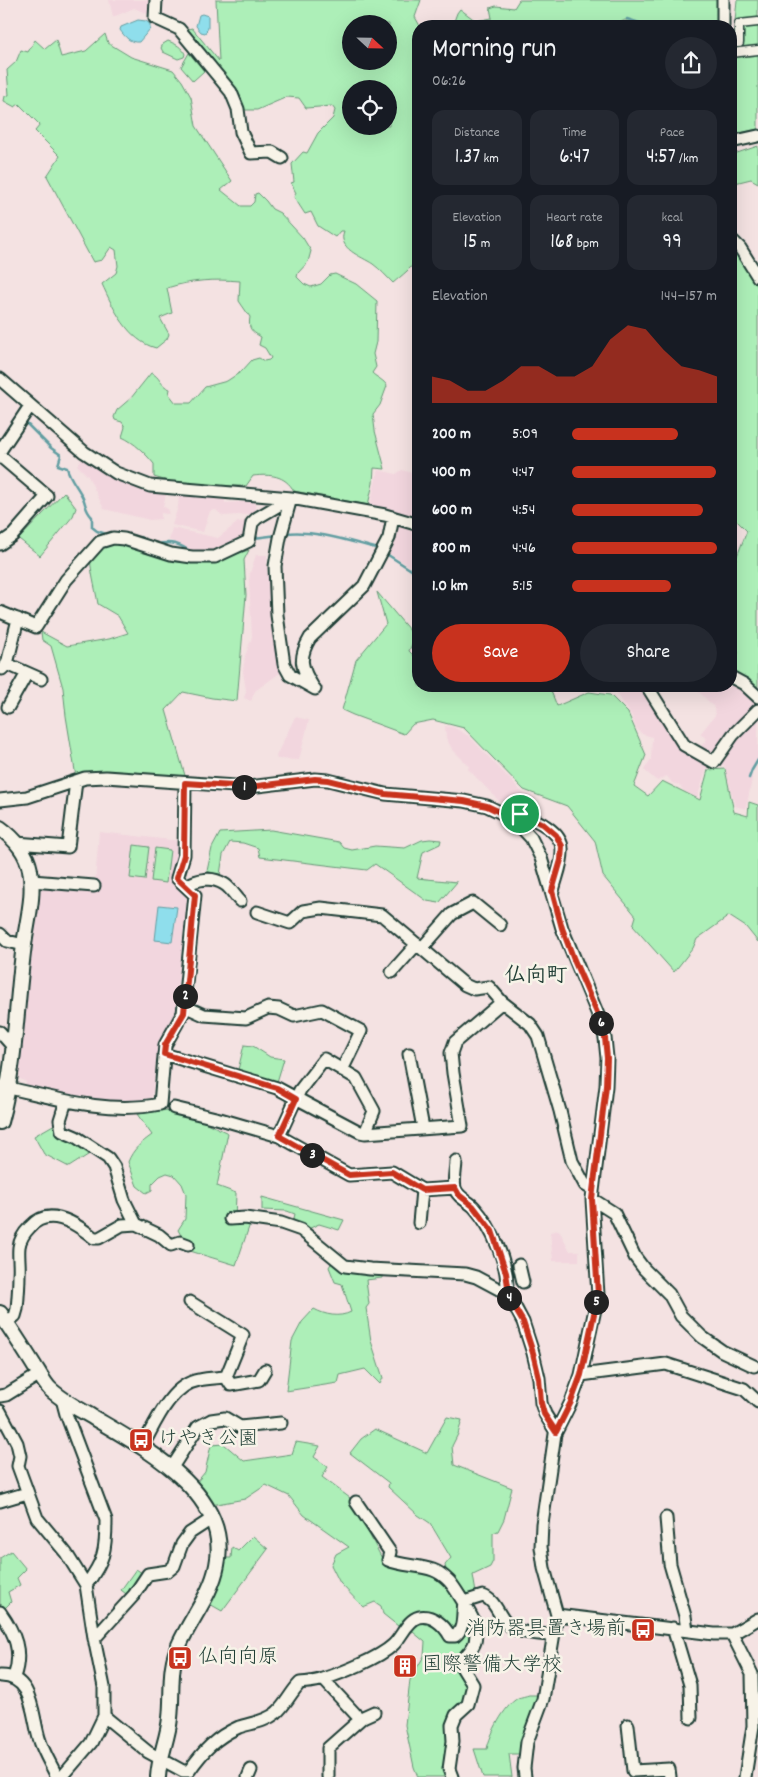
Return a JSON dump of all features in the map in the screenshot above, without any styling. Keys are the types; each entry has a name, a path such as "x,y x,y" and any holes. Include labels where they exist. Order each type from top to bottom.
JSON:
{"street":[{"path":"156,0 156,18 179,29 231,92 238,109 241,132 251,153 272,152 282,158"},
{"path":"723,0 723,20"},
{"path":"737,43 739,43 739,24 758,22"},
{"path":"737,52 758,50"},
{"path":"737,141 758,136"},
{"path":"737,245 758,277"},
{"path":"0,379 84,452 116,473 150,486 292,498 412,523"},
{"path":"0,451 30,406"},
{"path":"0,456 47,496 13,536 0,544"},
{"path":"292,498 281,535 275,566 277,605 284,664 290,675 315,689 304,673 302,658 304,648 310,638 364,586 389,538 393,518"},
{"path":"0,612 36,627 66,580 100,542 114,538 124,539 171,554 192,557 215,557 250,538 252,523 257,518 292,498"},
{"path":"18,619 4,666 40,680"},
{"path":"8,706 26,673"},
{"path":"737,680 758,697"},
{"path":"651,692 684,745 714,762 734,735 758,710"},
{"path":"0,800 28,797 85,778 106,777 249,787 296,781 328,780 385,794 464,801 487,806 506,815 531,838 541,858 562,928 574,960 601,1022 607,1058 606,1086 592,1194 598,1295 581,1375 571,1402 556,1432 542,1524 541,1547 544,1568 558,1616 543,1699 526,1742 524,1768 526,1777"},
{"path":"16,843 68,847 76,781"},
{"path":"4,1087 66,1101 122,1109 160,1104 165,1045 184,1013 195,895 177,878 184,855 185,783"},
{"path":"506,815 520,814 533,819 543,824 556,835 562,846 561,860 552,891"},
{"path":"0,828 16,843 26,859 32,881 14,1048 4,1087 0,1122"},
{"path":"186,886 205,879 214,880 224,884 240,901"},
{"path":"32,881 94,886"},
{"path":"392,972 452,914 473,902 500,925"},
{"path":"257,912 290,923 303,911 321,908 382,915 465,985 474,989 489,987 502,1002 530,1024 538,1036 560,1111 572,1161 585,1185 592,1194 614,1213 636,1257 669,1294 681,1316 702,1337 722,1351 754,1366"},
{"path":"0,934 7,941 24,946"},
{"path":"164,1054 277,1088 364,1133 462,1126 451,1053 455,1042 502,1002"},
{"path":"184,1006 204,1015 246,1018 268,1008 294,1016 322,1010 361,1031 342,1070"},
{"path":"0,1032 14,1048"},
{"path":"410,1054 424,1128"},
{"path":"279,1136 300,1090 324,1059 356,1078 374,1110 364,1133"},
{"path":"66,1101 60,1120 62,1131 76,1137 108,1158 114,1167 124,1200 136,1224"},
{"path":"174,1108 279,1136 349,1175 392,1172 422,1190 455,1188"},
{"path":"456,1161 455,1188 459,1195 473,1206 492,1231 498,1245 506,1277 508,1286 506,1293"},
{"path":"419,1223 422,1190"},
{"path":"158,1777 170,1719 173,1660 179,1644 213,1580 218,1564 218,1535 213,1518 197,1493 171,1469 142,1447 62,1399 48,1388 3,1318 15,1316 17,1309 20,1246 23,1234 33,1223 44,1217 69,1220 79,1225 94,1238 99,1238 122,1225 136,1224 159,1235 171,1245 180,1242 188,1245"},
{"path":"230,1219 245,1218 281,1223 301,1230 345,1266 465,1274 476,1277 506,1293 523,1322 539,1378 544,1414 556,1432"},
{"path":"506,1277 521,1274"},
{"path":"190,1302 243,1336 226,1377"},
{"path":"581,1375 666,1364 744,1389 758,1402"},
{"path":"226,1377 231,1385 259,1380 265,1370"},
{"path":"0,1396 6,1395 40,1374"},
{"path":"142,1447 169,1400 176,1392 197,1380 226,1377"},
{"path":"62,1399 106,1520 104,1553 98,1569 86,1586"},
{"path":"0,1411 17,1443 20,1456 18,1466 37,1518 66,1553 86,1586 104,1687 104,1716 91,1743 62,1777"},
{"path":"171,1469 198,1428 211,1420 225,1418 240,1427 281,1423"},
{"path":"0,1501 27,1493"},
{"path":"356,1502 390,1552 388,1560 394,1563 431,1569 439,1573 450,1582 460,1600 464,1602 476,1626 475,1645 460,1664 473,1686 468,1704 456,1716 452,1725 453,1741 449,1769 452,1777"},
{"path":"94,1639 134,1595 148,1574 168,1572 174,1566 182,1544 190,1533 213,1518"},
{"path":"666,1518 670,1564 685,1616 687,1630"},
{"path":"464,1602 483,1596 491,1600 507,1624 516,1629 548,1635 555,1631"},
{"path":"160,1760 183,1771 189,1771 204,1750 221,1737 238,1728 264,1720 276,1713 300,1683 323,1679 382,1654 394,1645 412,1620 418,1617 426,1616 434,1619 443,1625 450,1636 455,1636 460,1633 462,1626 464,1602"},
{"path":"0,1612 16,1641 19,1663 14,1677"},
{"path":"558,1616 714,1634 732,1634 758,1619"},
{"path":"673,1628 690,1685 691,1718"},
{"path":"732,1634 752,1674 753,1726 745,1777"},
{"path":"0,1676 14,1677 30,1699 39,1739 57,1777"},
{"path":"323,1679 360,1719"},
{"path":"328,1777 328,1748 360,1719 374,1712"},
{"path":"104,1716 181,1777"},
{"path":"628,1725 633,1771 669,1769 670,1777"}],"shaded area":[{"path":"109,0 148,0 148,14 134,8 113,17"},
{"path":"85,455 122,480 122,483 166,494 163,506 169,510 168,514 161,513 161,519 150,520 104,509 88,476 77,465"},
{"path":"378,470 396,474 402,470 412,473 412,517 370,505"},
{"path":"179,494 225,498 225,503 255,501 255,514 223,516 216,510 210,511 203,532 172,525 178,507"},
{"path":"250,521 248,537 243,537 215,552 192,550 169,540 172,528 218,538 238,522"},
{"path":"397,525 412,530 412,568 387,552"},
{"path":"256,555 267,555 267,573 274,573 284,670 255,691 251,701 244,698 246,691 243,671 245,656 252,637 249,582"},
{"path":"737,685 758,703 758,760 751,769 752,779 746,809 735,806 724,765 711,765 707,768 697,798 684,791 679,785 672,783 667,776 657,781 644,770 651,759 652,737 642,734 636,728 631,715 617,693 648,692 684,749 701,752 702,745 707,739 700,734 716,714 713,706 699,692 737,692"},
{"path":"295,717 309,720 299,760 277,759 276,756"},
{"path":"445,726 453,727 469,736 523,793 536,798 528,815 500,802 468,769 469,766 452,749 446,738"},
{"path":"99,832 180,841 171,882 187,898 175,1015 163,1036 157,1053 152,1096 150,1098 120,1102 25,1087 26,1082 17,1077 37,874 95,882"},
{"path":"559,1230 570,1251 579,1251 579,1261 553,1261 550,1232"}],"green space":[{"path":"216,0 421,0 415,17 417,20 412,20 412,266 393,283 376,266 347,247 344,243 344,231 340,231 335,237 318,226 311,212 305,214 294,197 296,193 291,183 294,182 292,164 303,152 307,153 318,133 333,118 335,110 332,106 306,108 299,98 287,97 257,110 243,110 241,97 186,33 188,29 192,28 219,61"},
{"path":"519,0 718,0 718,20 481,20 492,18 490,8 496,6 514,8"},
{"path":"737,0 758,0 758,129 737,134 737,20 735,20"},
{"path":"460,9 475,20 454,20"},
{"path":"105,34 108,43 131,57 173,70 182,81 191,97 196,126 232,181 221,190 241,206 250,206 254,202 255,194 258,193 303,238 311,251 308,262 298,273 297,277 304,284 311,287 321,284 330,275 335,274 356,284 377,301 376,342 373,354 376,367 372,373 387,386 380,405 373,414 375,431 385,469 374,468 368,505 294,491 282,479 265,475 253,476 246,486 176,483 154,477 154,464 140,449 122,437 125,427 122,422 115,420 114,417 117,410 131,398 151,373 164,386 170,389 169,394 176,403 191,403 205,387 227,381 242,371 252,360 259,358 264,361 271,358 265,348 259,345 261,337 251,329 249,324 250,317 239,301 240,281 203,281 167,288 172,313 160,318 169,334 167,339 156,348 137,338 117,313 102,284 116,273 118,266 116,250 111,247 102,260 93,262 47,176 60,156 35,131 40,125 19,104 15,107 4,101 5,96 9,95 7,70 16,62 21,50 28,52 35,40 45,49 56,40 61,57 86,51"},
{"path":"168,41 184,52 184,57 178,59 163,52 161,48"},
{"path":"189,53 204,71 193,81 181,67"},
{"path":"758,146 758,183 751,179 737,182 737,153"},
{"path":"737,255 751,273 758,288 758,691 737,672 737,556 747,531 737,521"},
{"path":"64,492 76,508 73,516 40,556 19,539"},
{"path":"118,539 213,561 249,550 244,560 246,595 237,701 183,692 166,710 186,779 112,772 76,777 63,688 51,646 42,640 41,632 67,646 109,639 128,633 118,616 98,604 91,565 90,552"},
{"path":"377,592 412,633 412,644 409,651 412,654 412,692 551,692 557,706 589,692 610,695 628,713 646,755 634,786 648,796 662,781 700,800 708,770 725,769 734,812 748,816 749,802 758,805 758,942 746,927 729,916 697,939 693,948 674,972 633,926 636,916 603,876 595,841 567,806 524,790 464,728 433,720 413,724 404,734 342,710 356,660 386,624"},
{"path":"271,830 339,842 344,848 352,850 375,846 405,848 422,840 441,840 440,844 423,852 417,878 457,882 439,903 427,901 375,864 367,870 260,857 258,848 243,843 230,842 223,855 220,875 207,871 212,848 220,833"},
{"path":"134,845 149,847 145,880 130,878"},
{"path":"155,848 170,850 166,883 151,881"},
{"path":"244,1045 253,1046 270,1057 284,1059 277,1082 238,1070"},
{"path":"168,1110 200,1120 228,1133 217,1186 236,1193 235,1222 250,1224 236,1265 190,1251 178,1230 185,1219 186,1194 182,1184 174,1175 167,1173 160,1176 152,1184 152,1190 146,1193 137,1186 128,1162 132,1153 152,1135 137,1114"},
{"path":"55,1124 67,1137 91,1153 69,1167 44,1154 34,1136"},
{"path":"262,1197 344,1220 339,1230 319,1224 306,1230 293,1222 295,1214 287,1211 262,1210"},
{"path":"332,1262 383,1271 382,1278 366,1280 369,1304 366,1308 371,1341 383,1378 380,1384 365,1369 340,1375 338,1383 286,1391 292,1341 302,1322 314,1309 332,1315 342,1315 351,1312 342,1284 335,1282 329,1267"},
{"path":"447,1417 462,1420 452,1446 454,1465 512,1488 504,1519 498,1531 493,1533 493,1561 490,1567 473,1575 476,1593 467,1594 446,1570 445,1565 451,1558 430,1523 418,1515 388,1487 389,1483 350,1453 361,1439 375,1429 427,1453"},
{"path":"296,1442 320,1446 314,1457 328,1467 322,1477 350,1498 386,1566 431,1575 446,1584 473,1625 472,1643 460,1654 470,1687 466,1702 454,1714 449,1777 418,1777 405,1725 410,1680 424,1656 425,1642 413,1632 398,1626 383,1614 381,1606 375,1602 363,1607 340,1583 331,1565 336,1554 349,1547 304,1515 289,1496 266,1485 245,1499 211,1505 196,1483 205,1472 211,1445 224,1444 244,1461 292,1454"},
{"path":"253,1536 268,1549 222,1611 208,1603 219,1583 224,1558 231,1558 232,1547 238,1551"},
{"path":"11,1551 26,1569 17,1578 20,1585 8,1592 11,1602 4,1609 0,1604 0,1558"},
{"path":"136,1569 145,1575 130,1597 121,1590"},
{"path":"539,1695 519,1754 509,1754 512,1777 483,1777 474,1749 487,1749 494,1728 508,1707 518,1698"}],"water":[{"path":"199,15 208,16 208,28 205,33 201,32 196,26"},
{"path":"138,20 146,21 150,24 150,29 139,42 133,42 120,30 121,27"},
{"path":"159,905 177,907 172,942 155,940"}],"waterway":[{"path":"26,423 51,448 61,455 58,465 67,468 92,517 92,527 109,535"},
{"path":"286,533 310,533 379,549"},
{"path":"254,538 278,535"},
{"path":"136,539 140,537 149,542"},
{"path":"157,544 176,544 192,553"},
{"path":"385,553 412,570"},
{"path":"749,778 758,760"}],"place":[{"name":"けやき公園","path":"141,1440"},
{"name":"消防器具置き場前","path":"643,1630"},
{"name":"仏向向原","path":"180,1658"},
{"name":"国際警備大学校","path":"405,1666"}],"district":[{"name":"仏向町","path":"536,977"}],"route":[{"path":"315,779 328,780 385,794 464,801 487,806 506,815 520,814 543,824 556,835 562,846 561,860 552,891 562,928 601,1022 607,1058 606,1086 592,1199 598,1295 581,1375 571,1402 556,1432 544,1414 539,1378 523,1322 506,1293 508,1286 506,1273 498,1245 492,1231 473,1206 459,1195 455,1188 422,1190 392,1172 349,1175 279,1136 296,1099 277,1088 164,1054 165,1045 184,1013 195,895 177,878 184,855 185,783 249,787 315,779"}]}
